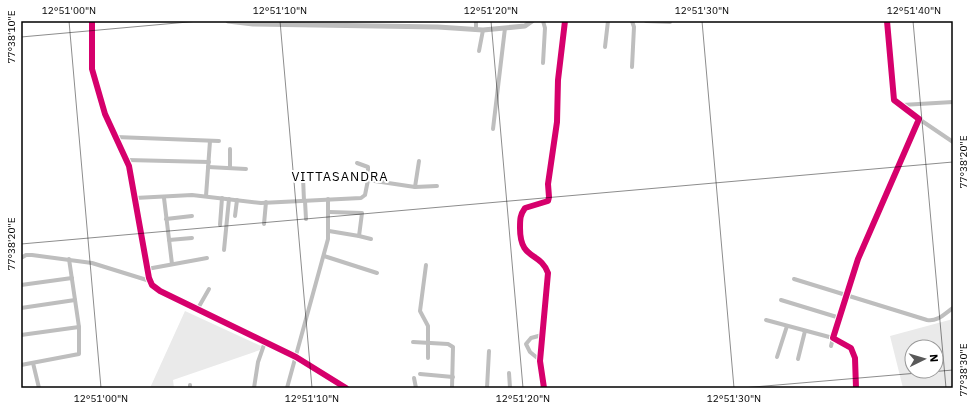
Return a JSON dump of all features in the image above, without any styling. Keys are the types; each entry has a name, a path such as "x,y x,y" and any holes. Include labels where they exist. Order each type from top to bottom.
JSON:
{"street":[{"path":"92,21 92,69 103,109 127,160 150,281"},
{"path":"228,21 248,24 438,27 476,30 525,26 532,21"},
{"path":"476,21 476,30"},
{"path":"543,21 543,63"},
{"path":"544,388 540,361 548,273 542,261 531,256 521,244 520,217 525,208 544,203 548,201 549,197 548,184 555,142 558,80 565,21"},
{"path":"605,46 608,21"},
{"path":"632,21 634,27 632,67"},
{"path":"646,21 670,22"},
{"path":"887,21 894,100 953,142"},
{"path":"493,129 505,28"},
{"path":"479,51 483,30"},
{"path":"901,105 953,102"},
{"path":"832,346 833,338 858,258 919,119"},
{"path":"116,137 219,141"},
{"path":"206,196 210,140"},
{"path":"230,149 230,168"},
{"path":"127,160 209,162"},
{"path":"415,187 419,161"},
{"path":"135,198 164,198 188,195 266,202 361,198 365,194 368,180 368,167 357,163"},
{"path":"208,167 246,169"},
{"path":"303,177 306,219"},
{"path":"368,180 415,187 438,186"},
{"path":"164,198 172,264"},
{"path":"220,225 222,198"},
{"path":"224,250 229,199"},
{"path":"288,388 324,256 329,232 328,199"},
{"path":"235,216 237,200"},
{"path":"264,224 266,202"},
{"path":"329,212 362,213 359,236"},
{"path":"166,219 192,216"},
{"path":"329,232 371,239"},
{"path":"169,240 192,238"},
{"path":"21,258 26,255 32,255 92,263 150,281 160,291 296,357 346,388"},
{"path":"324,256 377,273"},
{"path":"148,269 207,258"},
{"path":"21,365 79,354 79,327 69,259"},
{"path":"426,265 420,311 428,326 428,358"},
{"path":"21,286 72,278"},
{"path":"794,279 933,321 953,308"},
{"path":"197,310 209,289"},
{"path":"21,308 75,300"},
{"path":"781,300 840,318"},
{"path":"766,320 833,338 851,348 855,358 856,388"},
{"path":"778,357 787,326"},
{"path":"21,335 79,327"},
{"path":"798,359 805,331"},
{"path":"540,361 530,352 526,344 531,338 542,335"},
{"path":"254,388 258,362 265,342"},
{"path":"413,342 448,344 453,347 452,388"},
{"path":"486,388 489,351"},
{"path":"33,362 39,388"},
{"path":"509,373 510,388"},
{"path":"420,374 453,377"},
{"path":"414,378 416,388"}],"shaded area":[{"path":"185,311 261,346 260,350 173,380 174,388 150,388"},
{"path":"953,319 953,388 903,388 890,336"}],"cycle path":[{"path":"92,21 92,69 105,114 129,166 149,278 152,285 160,291 296,357 346,388"},
{"path":"544,388 540,361 548,273 540,261 531,255 523,246 520,222 521,215 525,208 548,201 549,197 548,184 557,122 558,80 565,21"},
{"path":"856,388 855,358 851,348 833,338 858,259 919,119 894,100 887,21"}],"district":[{"name":"VITTASANDRA","path":"340,176"}]}
